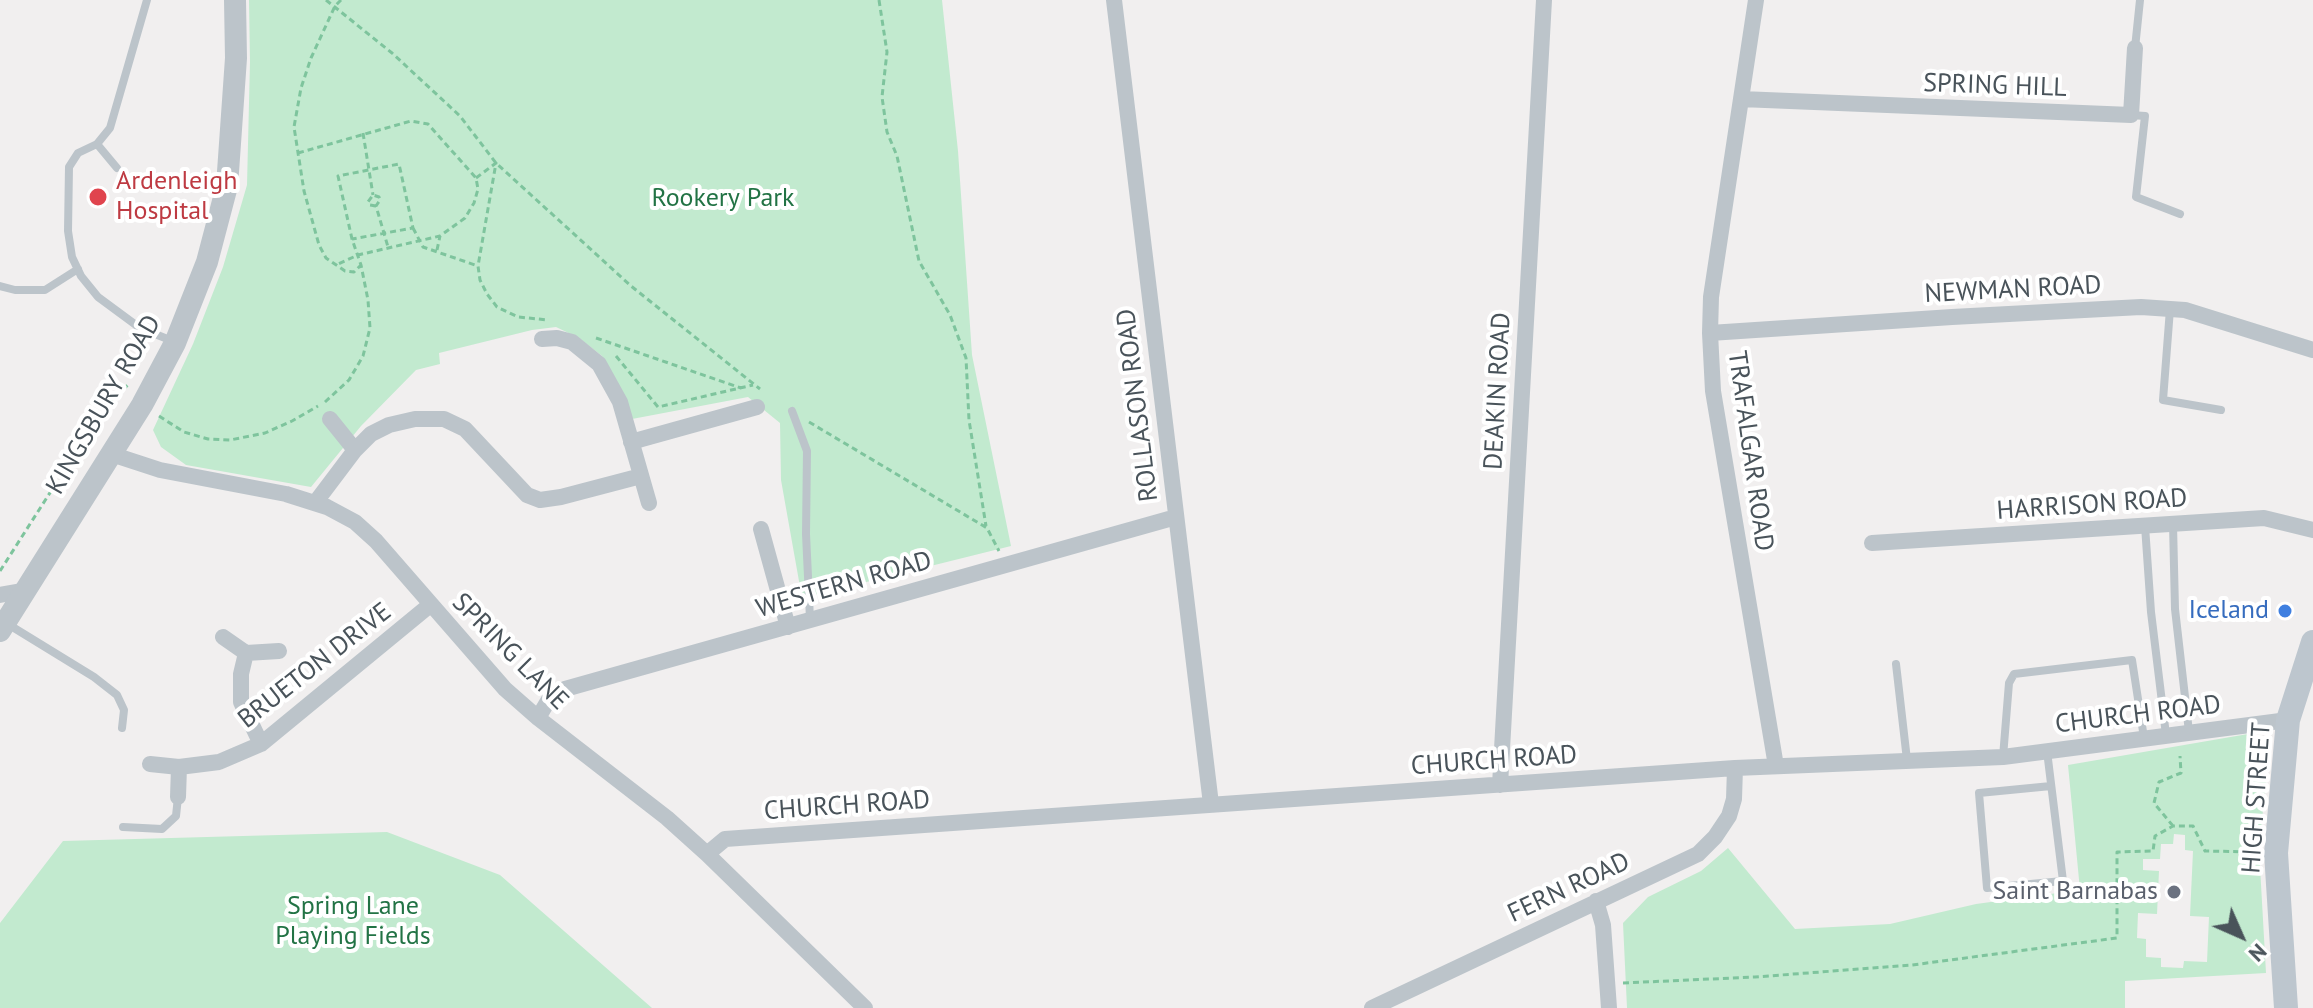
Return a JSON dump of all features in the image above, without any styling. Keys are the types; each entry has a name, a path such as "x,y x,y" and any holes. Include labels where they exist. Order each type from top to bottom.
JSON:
{"main road":[{"name":"HIGH STREET","path":"2286,1008 2276,853 2288,720 2313,642"}],"street":[{"name":"KINGSBURY ROAD","path":"3,627 142,405 175,343 207,262 227,186 236,58 235,0"},
{"name":"ROLLASON ROAD","path":"1114,0 1211,804"},
{"name":"DEAKIN ROAD","path":"1500,785 1544,0"},
{"name":"TRAFALGAR ROAD","path":"1756,0 1711,297 1710,333 1713,391 1776,766"},
{"path":"2131,115 2135,48"},
{"name":"SPRING HILL","path":"1741,99 2131,115"},
{"name":"NEWMAN ROAD","path":"1710,333 2141,307 2185,310 2313,350"},
{"path":"542,339 557,338 572,342 599,364 620,402 649,503"},
{"path":"631,442 757,407"},
{"path":"315,503 371,434 400,421 433,418 444,419 465,429 527,495 540,500 641,476"},
{"path":"330,419 355,450"},
{"name":"SPRING LANE","path":"111,454 160,470 286,494 315,503 355,522 376,541 505,689 667,818 865,1008"},
{"name":"WESTERN ROAD","path":"538,718 548,701 565,689 1176,517"},
{"name":"HARRISON ROAD","path":"1872,543 2264,518 2313,530"},
{"path":"761,529 788,627"},
{"path":"0,595 27,590"},
{"name":"BRUETON DRIVE","path":"150,764 179,767 219,762 261,744 430,605"},
{"path":"223,637 246,653 279,651"},
{"path":"246,653 241,674 241,702 261,744"},
{"name":"CHURCH ROAD","path":"707,854 725,839 1735,768 2003,757 2288,720"},
{"path":"178,797 179,767"},
{"name":"FERN ROAD","path":"1372,1008 1698,854 1715,837 1729,816 1734,799 1735,768"},
{"path":"1596,901 1603,925 1609,1008"}],"lane":[{"path":"147,0 110,128 97,144 78,153 69,167 68,231 72,257 81,276 98,297 140,328 175,343"},
{"path":"2135,48 2140,0"},
{"path":"2131,115 2145,116 2136,197 2180,214"},
{"path":"97,144 117,168"},
{"path":"0,286 15,290 45,290 78,269"},
{"path":"2170,309 2163,400 2221,410"},
{"path":"792,411 807,451 806,534 810,619"},
{"path":"2173,524 2175,609 2189,732"},
{"path":"2145,526 2151,612 2166,735"},
{"path":"3,627 94,677 117,695 124,710 122,728"},
{"path":"2003,757 2009,683 2014,674 2132,660 2144,738"},
{"path":"1896,664 1907,761"},
{"path":"2047,751 2063,881 1987,888 1979,793 2051,786"},
{"path":"123,827 162,829 176,816 178,797"}],"path":[{"path":"326,0 392,53 460,116 496,163 631,286 753,385 987,528"},
{"path":"341,0 335,6 311,58 301,88 294,127 315,234 326,258 345,271 354,272 361,265"},
{"path":"879,0 887,52 882,97 887,132 897,156 919,261 950,315 966,358 969,420 987,528 1007,563"},
{"path":"298,153 411,121 428,124 476,178 478,189 465,218 440,236 358,255 336,265"},
{"path":"363,133 373,195"},
{"path":"476,178 496,163"},
{"path":"496,163 478,266 480,280 497,307 518,317 561,322"},
{"path":"142,405 184,432 208,439 230,440 265,433 292,421 329,400 349,380 363,356 370,328 361,265 338,176 399,164 413,228 423,247 478,266"},
{"path":"373,195 368,202 376,206"},
{"path":"373,195 380,200 376,206 388,247"},
{"path":"352,239 413,228"},
{"path":"437,250 440,236"},
{"path":"589,335 741,388"},
{"path":"604,342 658,407 753,385"},
{"path":"0,571 106,405 129,384"},
{"path":"2173,826 2154,803 2159,782 2181,773 2180,756"},
{"path":"1608,983 1755,977 1912,965 2117,938 2117,852 2153,851 2155,836 2173,826 2193,826 2205,851 2276,853"}],"green space":[{"name":"Rookery Park","path":"249,0 942,0 958,151 972,355 1011,546 802,598 781,480 780,423 748,397 632,419 602,356 579,338 556,327 439,353 440,364 416,370 361,426 311,487 186,465 161,447 153,430 193,344 223,267 247,185"},
{"path":"2248,734 2269,752 2259,849 2266,973 2125,981 2125,1008 1627,1008 1623,923 1648,897 1701,871 1728,848 1795,929 1890,924 1976,904 2080,890 2068,765","holes":["2174,834 2185,835 2185,850 2193,851 2190,916 2209,917 2207,962 2184,961 2183,968 2161,967 2161,958 2146,957 2146,939 2137,938 2138,913 2157,914 2159,871 2143,870 2143,859 2160,859 2161,844 2173,844"]},
{"name":"Spring Lane Playing Fields","path":"387,832 500,875 652,1008 0,1008 0,923 63,841"}],"place":[{"name":"Ardenleigh Hospital","path":"98,197"},
{"name":"Iceland","path":"2285,611"},
{"name":"Saint Barnabas","path":"2174,892"}]}
